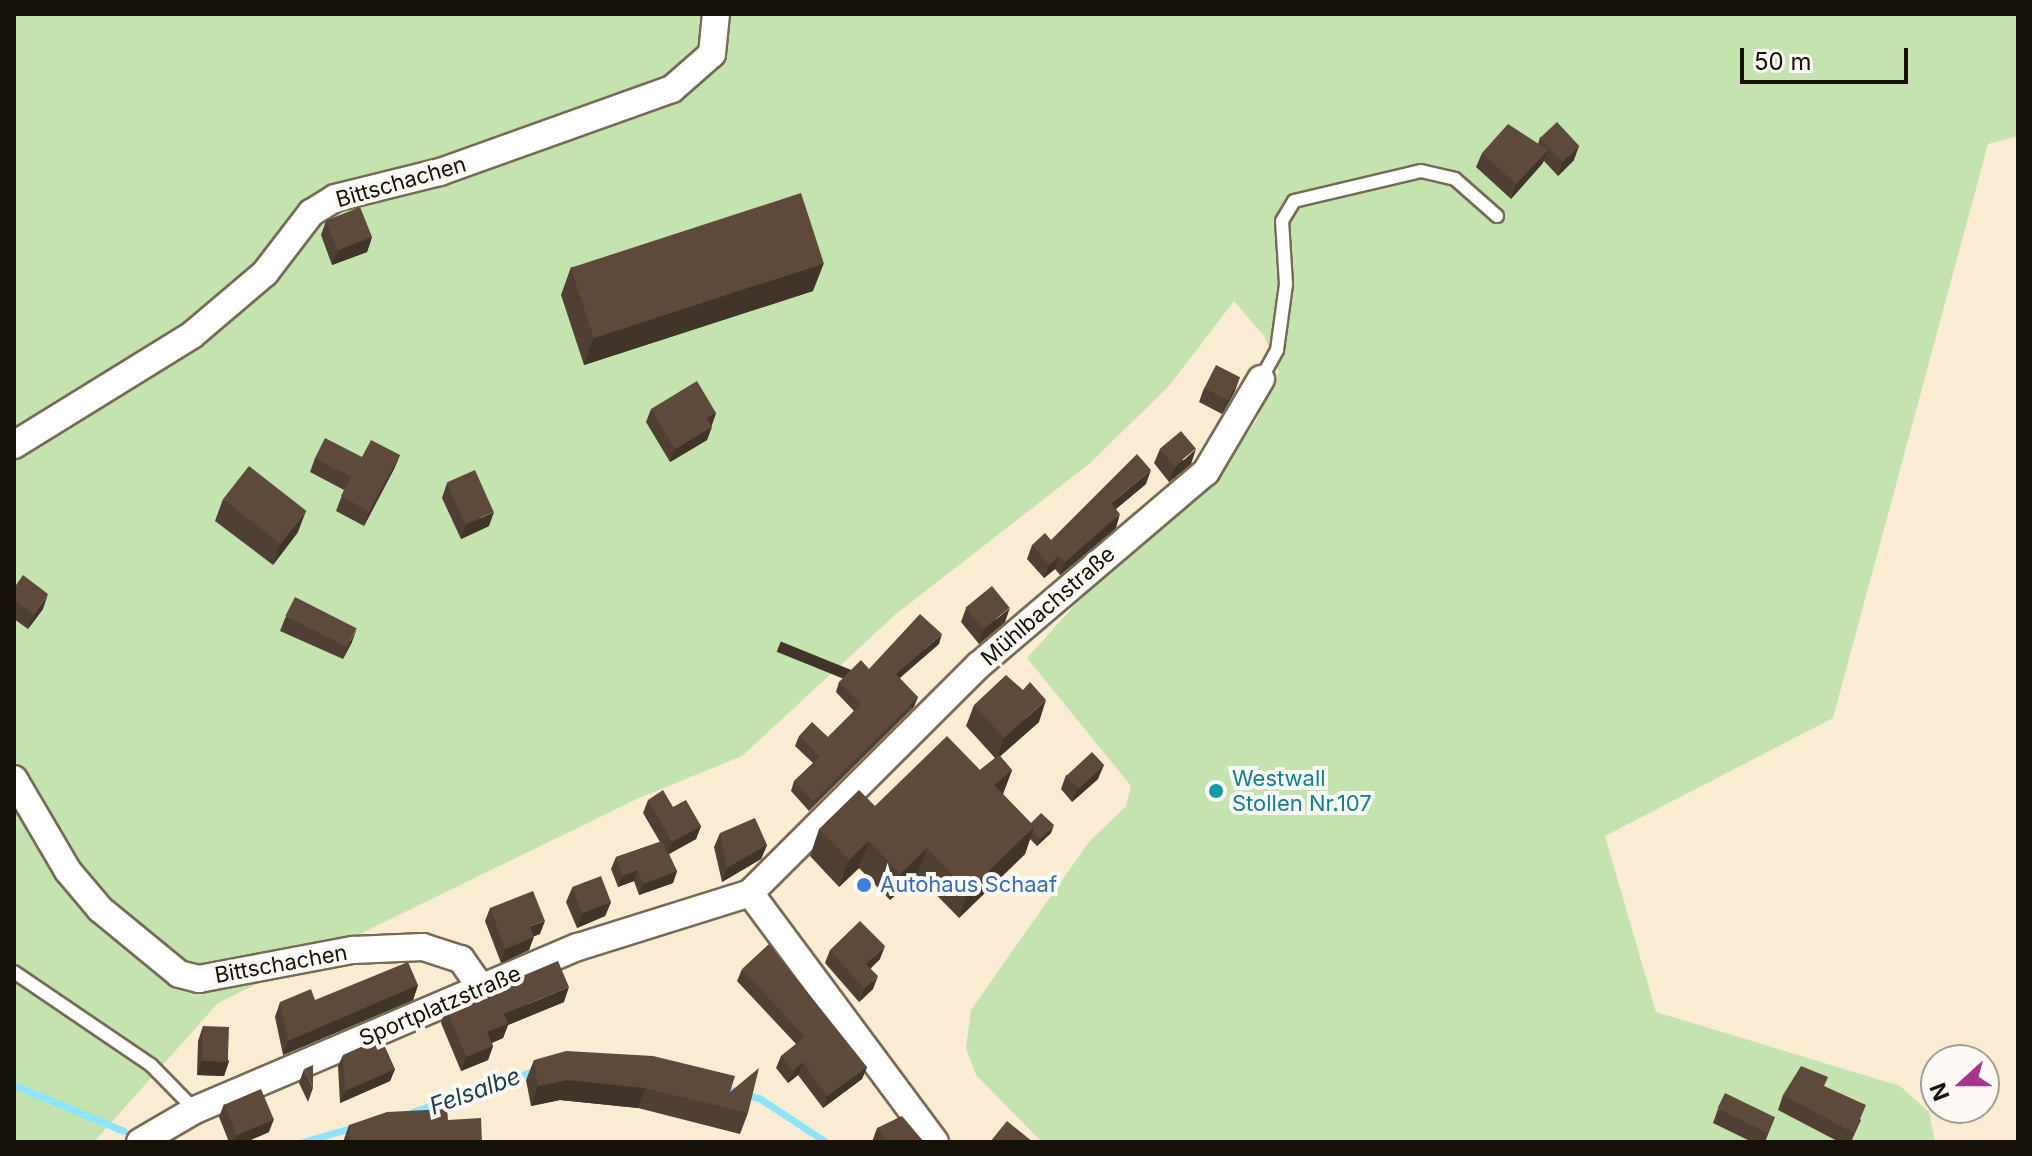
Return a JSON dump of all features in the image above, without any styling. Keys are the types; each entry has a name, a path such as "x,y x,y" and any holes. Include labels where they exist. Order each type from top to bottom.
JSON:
{"street":[{"name":"Bittschachen","path":"14,445 192,335 265,273 311,213 335,198 440,172 672,89 712,54 716,14"},
{"name":"Mühlbachstraße","path":"750,893 979,665 1206,472 1261,379"},
{"name":"Bittschachen","path":"14,779 68,871 100,909 179,974 199,979 353,950 423,947 461,959 481,988"},
{"name":"Sportplatzstraße","path":"140,1142 195,1110 625,929 750,893"},
{"path":"750,893 935,1142"}],"lane":[{"name":"Mühlbachstraße","path":"1261,379 1277,350 1286,284 1282,221 1294,201 1421,171 1455,179 1497,216"},
{"path":"14,972 151,1065 195,1110"}],"green space":[{"path":"14,14 2018,14 2018,136 1988,144 1833,718 1605,836 1656,1012 1900,1086 1920,1104 1920,1124 1931,1124 1935,1142 1042,1142 976,1075 966,1048 971,1010 1089,842 1126,806 1131,786 1027,658 1092,586 1220,472 1256,421 1279,372 1264,336 1234,301 1169,386 1089,464 896,614 742,756 639,798 218,1003 94,1142 14,1142"}],"building":[{"path":"1557,122 1580,146 1563,162 1540,138"},
{"path":"1508,124 1548,150 1516,184 1482,153"},
{"path":"801,193 824,263 594,338 571,268"},
{"path":"360,207 372,237 338,251 326,221"},
{"path":"1216,365 1240,377 1228,400 1204,388"},
{"path":"697,381 716,413 707,418 712,427 675,449 651,409"},
{"path":"1181,431 1196,449 1174,467 1160,449"},
{"path":"325,438 362,457 371,440 400,455 369,512 341,496 351,477 315,458"},
{"path":"1137,454 1151,470 1111,503 1120,514 1065,562 1059,556 1049,565 1032,545 1045,533 1051,540"},
{"path":"249,466 307,511 281,544 223,499"},
{"path":"475,470 494,512 465,525 447,483"},
{"path":"23,575 48,594 34,615 14,600 14,588"},
{"path":"992,586 1010,608 983,629 966,607"},
{"path":"295,597 356,628 347,647 285,616"},
{"path":"920,614 942,634 896,674 918,697 813,801 794,781 820,757 799,736 812,722 828,737 861,704 839,682 861,660 869,669"},
{"path":"1006,675 1023,690 1030,682 1046,700 1004,738 974,705"},
{"path":"947,736 980,770 999,755 1012,770 994,785 1034,827 968,891 927,848 900,874 869,841 849,860 819,829 859,790 875,806"},
{"path":"1092,752 1104,765 1079,789 1066,776"},
{"path":"663,790 673,807 686,800 701,826 672,842 648,800"},
{"path":"1041,813 1054,825 1040,839 1033,832 1031,823"},
{"path":"755,818 767,845 727,868 720,833"},
{"path":"662,841 677,871 643,884 638,870 622,876 616,857"},
{"path":"601,876 611,902 582,913 572,887"},
{"path":"533,891 545,921 530,926 534,937 505,949 490,908"},
{"path":"860,921 885,946 866,964 878,976 864,989 830,950"},
{"path":"769,944 867,1067 827,1096 803,1062 793,1071 781,1056 805,1037 742,969"},
{"path":"558,961 569,987 504,1014 508,1024 487,1032 493,1046 466,1057 446,1008"},
{"path":"408,962 418,985 288,1041 280,1002 311,989 315,1000"},
{"path":"203,1026 229,1027 228,1062 202,1061"},
{"path":"381,1038 395,1069 345,1091 343,1055"},
{"path":"566,1051 653,1056 735,1076 730,1092 759,1068 748,1113 645,1088 567,1080 538,1086 534,1060"},
{"path":"313,1065 313,1088 304,1069"},
{"path":"1801,1066 1828,1077 1824,1086 1866,1105 1854,1133 1783,1095"},
{"path":"261,1089 274,1119 237,1135 224,1105"},
{"path":"1725,1093 1774,1117 1767,1132 1718,1108"},
{"path":"447,1109 448,1120 481,1118 482,1142 350,1142 349,1125 387,1112"},
{"path":"902,1116 924,1142 888,1142 877,1128"},
{"path":"1007,1121 1033,1142 990,1142"}],"waterway":[{"name":"Felsalbe","path":"412,1112 536,1070"},
{"name":"Felsalbe","path":"14,1085 124,1131"},
{"name":"Felsalbe","path":"722,1087 759,1098 826,1142"},
{"name":"Felsalbe","path":"302,1142 358,1126"}],"place":[{"name":"Westwall Stollen Nr.107","path":"1216,791"},
{"name":"Autohaus Schaaf","path":"864,885"}]}
